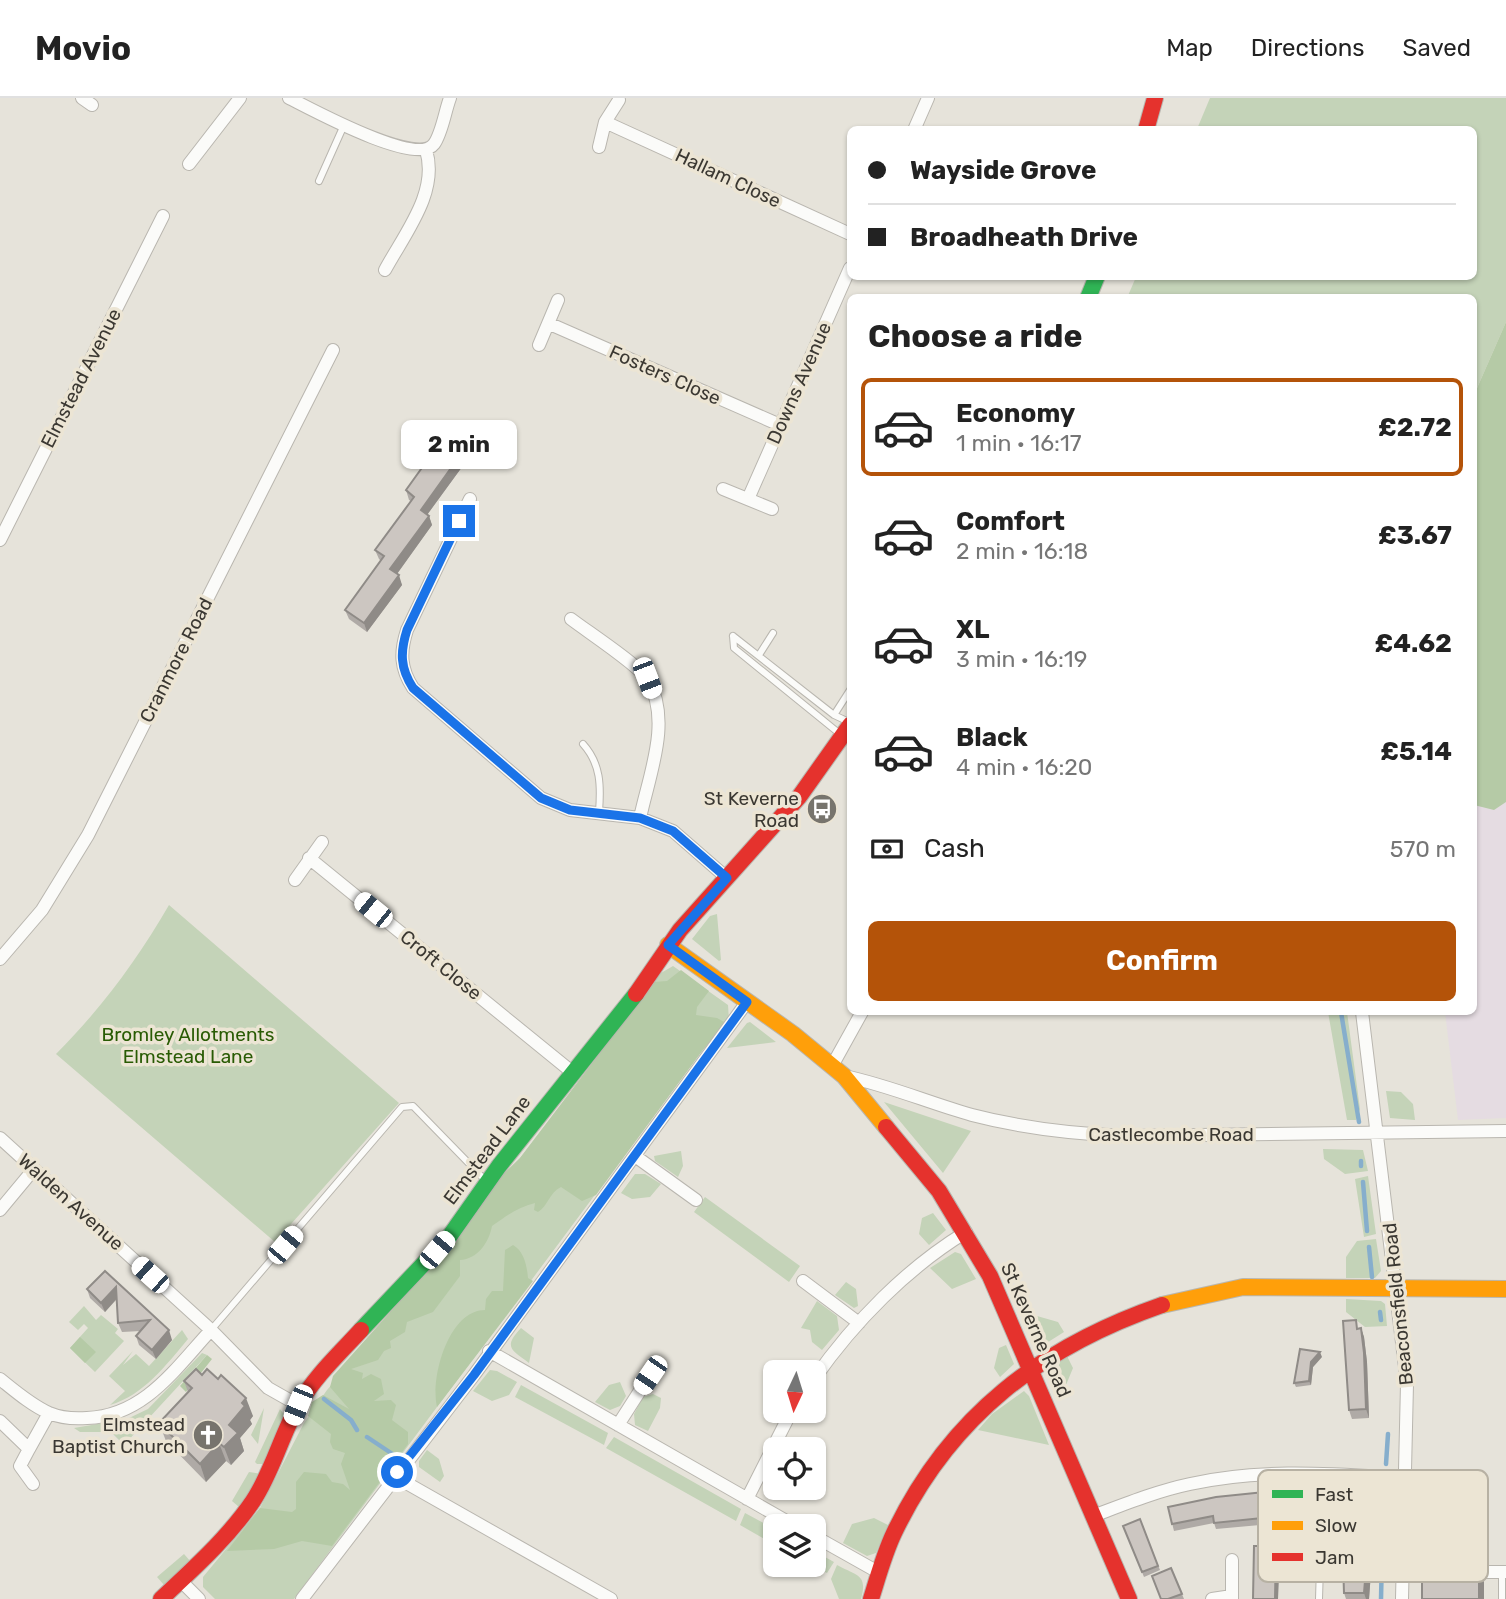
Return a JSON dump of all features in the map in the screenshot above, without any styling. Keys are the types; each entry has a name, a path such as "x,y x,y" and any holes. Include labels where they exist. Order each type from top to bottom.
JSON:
{"street":[{"path":"189,164 240,98"},
{"path":"289,98 408,150 426,150 434,144 450,98"},
{"path":"916,126 928,98"},
{"path":"1147,126 1155,98"},
{"path":"599,147 605,122 619,100"},
{"name":"Hallam Close","path":"605,122 847,233"},
{"path":"385,270 428,191 430,166 426,150"},
{"name":"Elmstead Avenue","path":"0,540 163,216"},
{"name":"Downs Avenue","path":"748,499 847,275"},
{"path":"539,345 558,300"},
{"name":"Fosters Close","path":"550,324 780,425"},
{"name":"Cranmore Road","path":"0,959 41,910 88,835 333,350"},
{"path":"723,489 772,509"},
{"path":"470,499 407,630 401,649 403,673 413,688 541,798 570,810 640,818 673,831 727,878"},
{"path":"572,620 647,678 659,708 658,734 640,818"},
{"name":"Elmstead Lane","path":"161,1599 210,1552 257,1495 298,1405 340,1350 426,1264 572,1072 634,998 668,945 799,797 847,729"},
{"path":"295,880 322,842"},
{"name":"Croft Close","path":"309,858 572,1072"},
{"name":"St Keverne Road","path":"668,945 793,1034 838,1071 915,1160 966,1232 990,1276 1032,1367 1129,1599"},
{"path":"302,1599 474,1375 747,1002"},
{"path":"838,1071 861,1015"},
{"name":"Beaconsfield Road","path":"1362,1015 1407,1384 1405,1470"},
{"name":"Castlecombe Road","path":"838,1071 972,1115 1075,1134 1138,1136 1506,1131"},
{"name":"Walden Avenue","path":"0,1138 211,1330 268,1388 298,1405"},
{"path":"635,1156 696,1200"},
{"path":"0,1210 34,1169"},
{"path":"826,1364 859,1323 931,1256 966,1232"},
{"path":"803,1281 859,1323"},
{"path":"871,1599 878,1572 899,1522 922,1480 955,1433 987,1400 1032,1367 1112,1321 1204,1293 1257,1286 1506,1289"},
{"path":"0,1379 50,1413 62,1417 98,1418 137,1406 211,1330"},
{"path":"489,1351 774,1514"},
{"path":"618,1425 650,1375"},
{"path":"33,1484 20,1466 50,1413"},
{"path":"0,1421 29,1449"},
{"path":"747,1499 785,1423"},
{"path":"1093,1516 1190,1484 1258,1475"},
{"path":"394,1476 611,1599"},
{"path":"826,1543 878,1572"},
{"path":"1212,1599 1232,1597 1232,1560"},
{"path":"181,1581 199,1599"}],"lane":[{"path":"319,181 344,124"},
{"path":"759,655 773,633"},
{"path":"847,727 733,636 734,648 847,727"},
{"path":"834,715 847,695"},
{"path":"583,744 595,757 601,786 599,812"},
{"path":"211,1330 402,1107 413,1107 487,1182"},
{"path":"1502,1599 1504,1572"}],"shaded area":[{"path":"1506,797 1506,1118 1458,1120 1445,1015 1477,1015 1477,798"}],"green space":[{"path":"1210,98 1506,98 1506,322 1477,388 1477,294 1129,294 1135,280 1477,280 1477,126 1198,126"},
{"path":"1506,322 1506,802 1494,810 1477,806 1477,388"},
{"name":"Bromley Allotments Elmstead Lane","path":"169,905 399,1103 275,1242 56,1054 88,1020 117,983"},
{"path":"717,914 719,961 692,939 710,916"},
{"path":"673,966 728,1005 729,1020 702,1051 294,1599 215,1599 203,1587 203,1577 260,1508 304,1423 327,1390 395,1314 502,1182 661,973"},
{"path":"681,970 709,991 697,1007 696,1015 717,1018 726,1023 702,1051 596,1195 582,1201 561,1187 538,1212 534,1210 535,1203 518,1209 497,1222 492,1226 482,1249 472,1257 460,1260 460,1276 433,1312 407,1322 405,1332 390,1341 391,1348 384,1351 378,1360 351,1369 363,1373 362,1379 371,1374 381,1379 384,1394 374,1401 391,1400 396,1405 392,1420 408,1432 408,1444 332,1546 302,1541 274,1549 227,1551 260,1508 292,1512 296,1509 296,1482 304,1472 326,1474 332,1482 343,1484 350,1490 341,1464 345,1453 333,1449 331,1434 308,1416 312,1402 323,1395 349,1409 330,1387 333,1376 434,1263 494,1183 520,1158 654,982 667,981"},
{"path":"1329,1015 1347,1015 1360,1109 1356,1120 1347,1120"},
{"path":"750,1022 776,1042 727,1048 747,1023"},
{"path":"1386,1091 1401,1092 1413,1104 1415,1120 1390,1118"},
{"path":"884,1102 971,1131 943,1173"},
{"path":"1323,1149 1363,1150 1368,1171 1345,1174 1324,1159"},
{"path":"681,1151 683,1166 678,1177 655,1161 654,1156"},
{"path":"635,1174 645,1174 661,1184 650,1197 632,1199 621,1193"},
{"path":"1368,1176 1376,1234 1364,1237 1355,1179"},
{"path":"705,1197 800,1266 789,1282 694,1212"},
{"path":"933,1213 946,1230 929,1245 919,1234 922,1218"},
{"path":"1376,1239 1381,1271 1375,1278 1346,1278 1346,1257 1357,1241"},
{"path":"513,1245 522,1255 528,1278 533,1281 437,1407 436,1379 445,1347 461,1321 472,1313 485,1310 486,1299 492,1291 503,1291 505,1250"},
{"path":"955,1252 961,1254 976,1279 952,1289 930,1268"},
{"path":"846,1282 856,1289 858,1306 854,1308 835,1295"},
{"path":"1346,1299 1381,1301 1385,1304 1387,1326 1365,1327 1346,1312"},
{"path":"817,1301 837,1316 839,1330 822,1350 812,1342 810,1330 801,1328"},
{"path":"84,1306 96,1320 101,1315 118,1329 115,1333 124,1341 95,1372 70,1348 88,1328 84,1324 78,1330 69,1322"},
{"path":"1037,1316 1058,1322 1064,1332 1045,1344 1038,1344 1027,1321"},
{"path":"521,1328 534,1338 529,1363 514,1351 511,1344"},
{"path":"182,1330 188,1339 163,1369 144,1387 110,1405 125,1391 109,1376 133,1351 123,1365 136,1354 149,1366"},
{"path":"80,1337 96,1352 85,1363 70,1348"},
{"path":"1006,1345 1014,1364 1000,1377 994,1368 999,1348"},
{"path":"202,1353 207,1355 124,1445 111,1432 80,1432 74,1428 127,1419 148,1409"},
{"path":"207,1355 212,1359 186,1392 180,1386"},
{"path":"1067,1356 1073,1368 1066,1385 1056,1390 1048,1370"},
{"path":"490,1370 517,1382 509,1395 492,1401 473,1391"},
{"path":"620,1382 626,1396 620,1406 610,1410 595,1402 609,1385"},
{"path":"521,1385 608,1433 604,1445 515,1397"},
{"path":"1024,1391 1029,1396 1049,1445 978,1430 992,1414"},
{"path":"653,1394 661,1398 660,1408 648,1431 635,1425 634,1414 643,1397"},
{"path":"264,1408 258,1444 251,1435"},
{"path":"280,1409 285,1416 266,1464 257,1464 255,1462"},
{"path":"614,1437 741,1509 736,1521 606,1448"},
{"path":"427,1450 439,1459 444,1476 440,1482 419,1467 419,1461"},
{"path":"249,1472 262,1474 239,1507 232,1501"},
{"path":"745,1513 763,1523 763,1538 740,1525"},
{"path":"874,1518 888,1525 876,1553 867,1556 843,1543 852,1524"},
{"path":"184,1554 191,1562 164,1585 157,1577"},
{"path":"826,1558 834,1562 826,1572"},
{"path":"837,1565 862,1580 861,1599 839,1599 831,1579"}],"building":[{"path":"447,433 466,447 421,510 429,516 390,569 399,575 364,623 345,610 384,556 375,550 414,497 406,490"},
{"path":"105,1271 169,1330 152,1350 136,1336 150,1320 118,1323 116,1287 101,1303 87,1289"},
{"path":"1356,1320 1357,1329 1361,1328 1364,1353 1366,1409 1349,1410 1343,1321"},
{"path":"1300,1349 1320,1352 1311,1362 1309,1381 1294,1383"},
{"name":"Elmstead Baptist Church","path":"196,1369 202,1375 207,1369 218,1379 221,1375 246,1398 242,1403 245,1406 229,1425 238,1433 224,1447 219,1443 200,1464 159,1423 192,1388 184,1381"},
{"path":"1258,1493 1258,1518 1214,1523 1213,1516 1172,1524 1168,1507 1216,1497"},
{"path":"1140,1519 1158,1566 1142,1572 1123,1526"},
{"path":"1254,1546 1258,1546 1258,1582 1275,1582 1275,1599 1253,1599"},
{"path":"1171,1568 1182,1594 1161,1599 1152,1576"},
{"path":"1344,1582 1365,1582 1364,1593 1344,1593"},
{"path":"1422,1582 1479,1582 1479,1599 1422,1599"}],"waterway":[{"path":"1341,1015 1359,1122"},
{"path":"1361,1161 1361,1166"},
{"path":"1363,1182 1367,1231"},
{"path":"1369,1247 1372,1277"},
{"path":"1380,1312 1381,1320"},
{"path":"324,1399 351,1420 357,1430"},
{"path":"1386,1464 1388,1434"},
{"path":"367,1437 394,1455"},
{"path":"1381,1582 1381,1599"}],"traffic: fast":[{"path":"1090,294 1095,280"},
{"path":"361,1330 449,1237 499,1166 636,994"}],"traffic: slow":[{"path":"668,945 793,1034 844,1076 886,1127"},
{"path":"1162,1305 1243,1287 1506,1289"}],"traffic: jam":[{"path":"1147,126 1155,98"},
{"path":"636,994 680,930 799,797 847,729"},
{"path":"886,1127 939,1191 990,1276 1129,1599"},
{"path":"871,1599 890,1541 917,1491 942,1454 972,1421 1004,1391 1039,1365 1077,1342 1162,1305"},
{"path":"161,1599 210,1553 243,1515 260,1489 305,1394 361,1330"}],"place":[{"name":"St Keverne Road","path":"822,809"},
{"name":"Elmstead Baptist Church","path":"208,1435"}],"route":[{"path":"397,1472 474,1375 551,1266 747,1002 668,945 727,878 673,831 640,818 570,810 541,798 413,688 403,673 401,649 407,630 459,521"}]}
